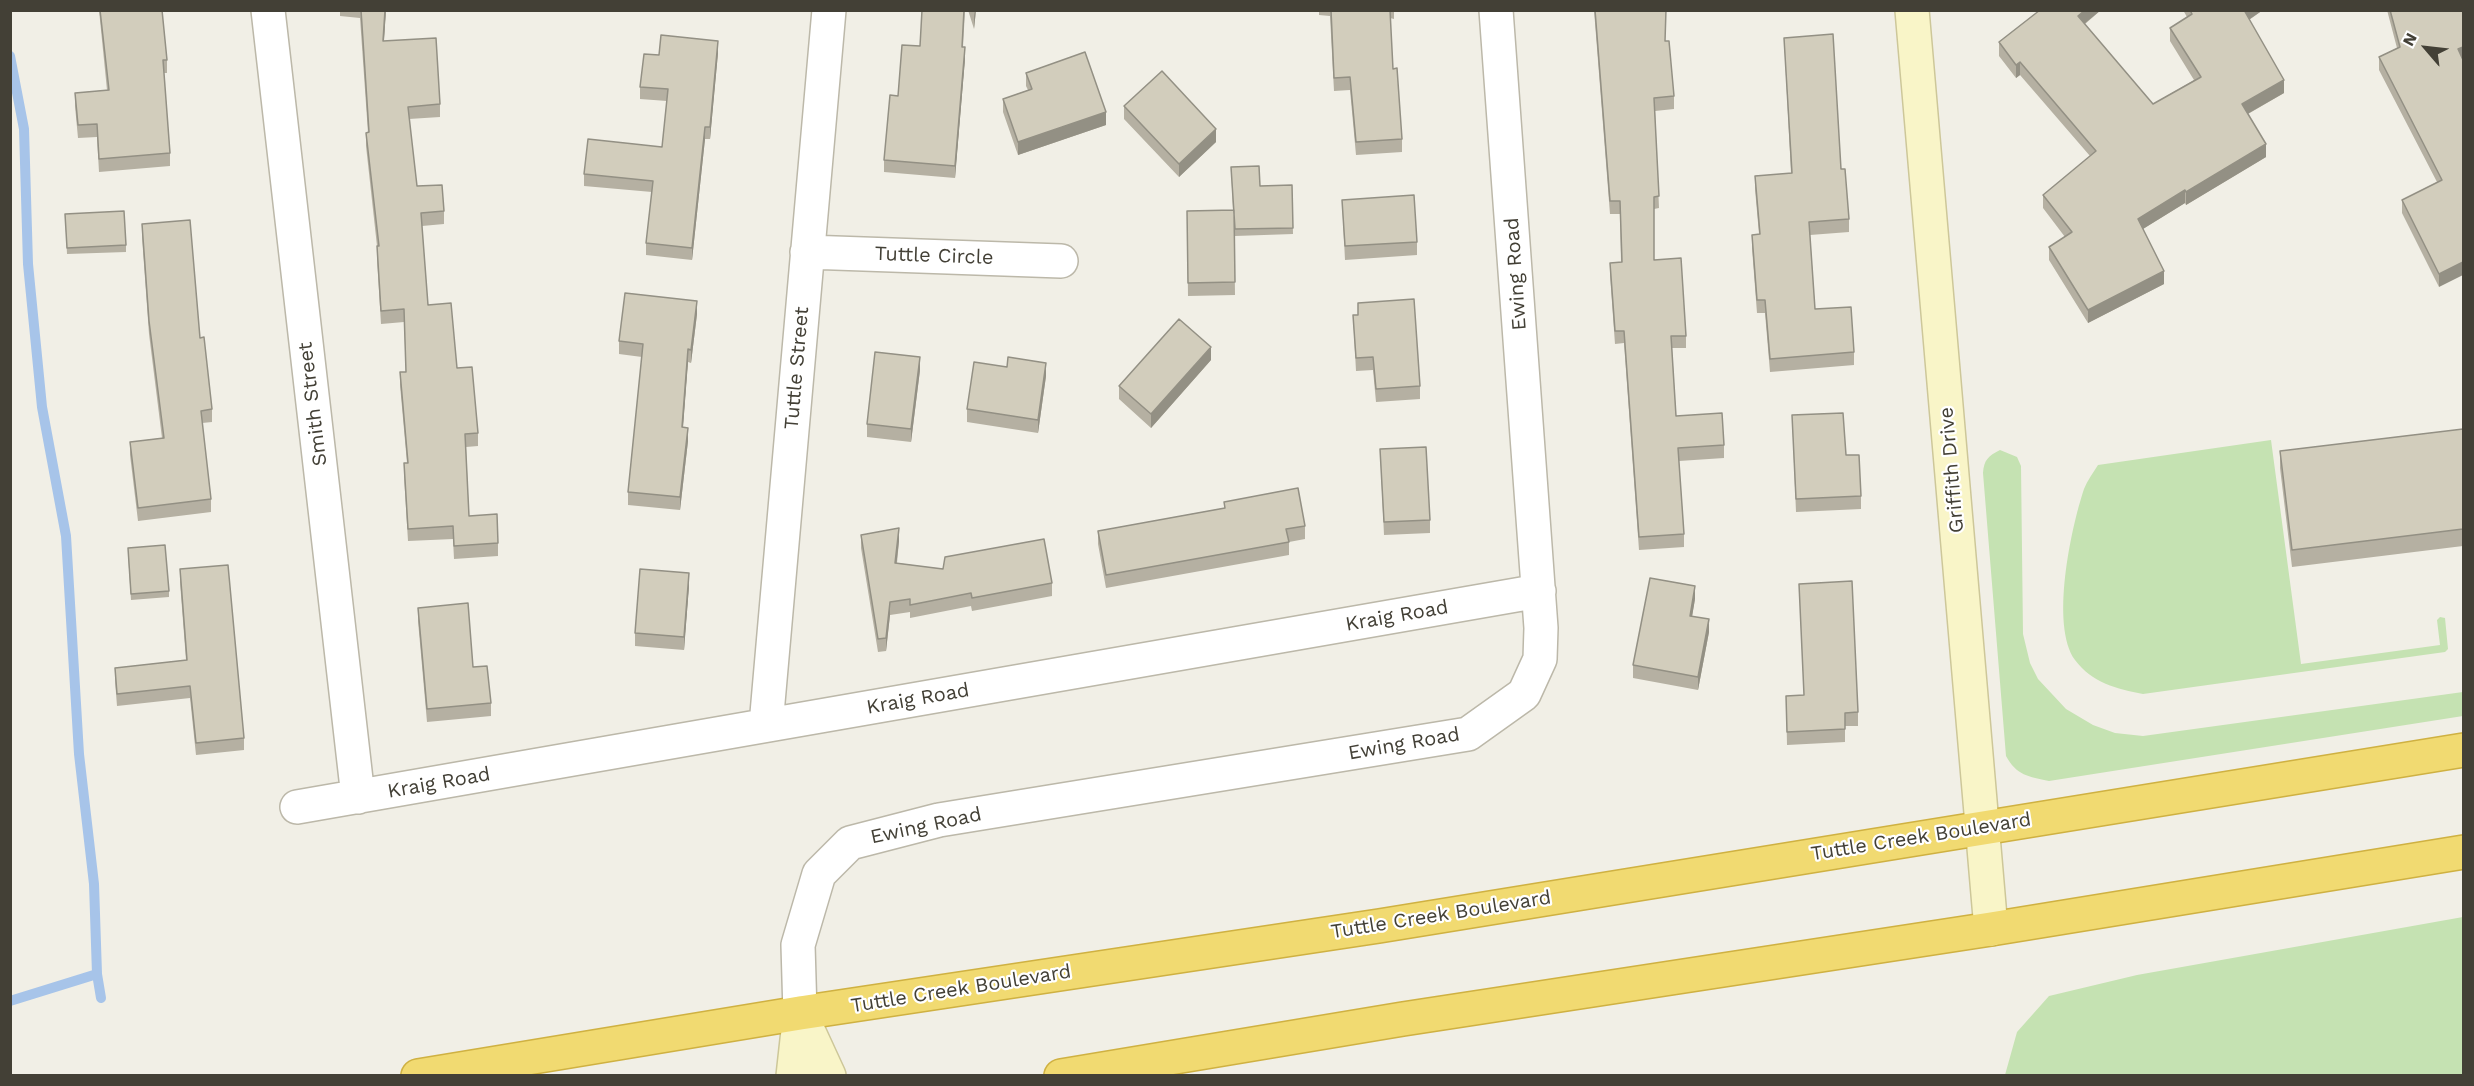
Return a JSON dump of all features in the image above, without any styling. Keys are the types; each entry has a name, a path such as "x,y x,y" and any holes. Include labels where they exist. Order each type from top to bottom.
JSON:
{"highway":[{"name":"Tuttle Creek Boulevard","path":"418,1076 800,1013 1379,926 2463,750"},
{"path":"1077,1074 1403,1019 1991,929 2463,852"}],"street":[{"name":"Smith Street","path":"268,10 358,797"},
{"name":"Tuttle Street","path":"766,725 829,10"},
{"name":"Ewing Road","path":"800,1013 798,945 819,874 850,843 939,820 1468,734 1524,694 1540,659 1541,628 1496,10"},
{"name":"Griffith Drive","path":"1912,10 1991,929"},
{"name":"Tuttle Circle","path":"807,252 1061,261"},
{"name":"Kraig Road","path":"297,807 1539,591"},
{"path":"793,1076 800,1013"},
{"path":"800,1013 829,1076"}],"green space":[{"path":"2271,440 2301,664 2440,645 2437,620 2440,617 2445,618 2448,649 2445,652 2143,694 2106,684 2089,674 2075,660 2068,644 2063,601 2069,551 2079,506 2085,486 2098,465"},
{"path":"2000,450 2017,457 2021,466 2023,634 2030,663 2038,679 2066,709 2093,725 2115,733 2143,736 2463,692 2463,716 2049,781 2024,774 2014,767 2006,756 1983,473 1987,459"},
{"path":"2463,917 2463,1075 2005,1075 2017,1032 2049,996 2137,975"}],"building":[{"path":"100,10 162,10 167,60 163,60 170,153 99,159 97,124 78,125 75,93 109,90"},
{"path":"361,10 385,10 383,41 436,38 440,104 408,107 417,186 442,185 444,211 421,213 428,305 451,303 457,368 472,367 478,433 465,434 469,516 497,514 498,543 454,546 453,526 408,529 404,463 408,463 400,372 406,372 404,309 381,311 377,246 379,246 366,133 369,132"},
{"path":"922,10 964,10 962,47 965,47 955,166 884,160 890,95 898,96 902,45 920,46"},
{"path":"1331,10 1390,10 1393,69 1397,68 1402,139 1356,142 1350,77 1334,78"},
{"path":"1595,10 1666,10 1665,41 1669,41 1674,96 1654,98 1659,196 1654,197 1654,260 1681,258 1686,336 1671,336 1676,416 1722,413 1724,445 1678,448 1684,534 1639,537 1624,331 1615,331 1610,263 1622,262 1620,201 1610,201"},
{"path":"2040,10 2085,10 2078,16 2153,104 2201,77 2170,28 2192,14 2190,10 2244,10 2284,80 2242,104 2266,144 2138,219 2164,271 2088,310 2049,247 2072,232 2043,195 2096,151 2020,62 2016,65 1999,42"},
{"path":"2390,10 2463,10 2463,47 2458,49 2463,60 2463,262 2439,274 2402,200 2442,180 2379,57 2400,47"},
{"path":"1833,34 1841,169 1845,169 1849,219 1809,222 1815,309 1851,307 1854,352 1770,359 1765,300 1757,300 1752,235 1760,234 1755,176 1792,173 1784,38"},
{"path":"661,35 718,41 710,127 705,127 692,248 646,243 653,181 584,174 588,139 662,147 668,89 640,87 644,54 659,55"},
{"path":"1085,52 1106,112 1018,142 1003,99 1032,89 1026,73"},
{"path":"1162,71 1216,129 1179,164 1124,106"},
{"path":"1259,166 1260,186 1292,185 1293,228 1235,229 1231,167"},
{"path":"1414,195 1417,242 1345,246 1342,200"},
{"path":"1234,210 1235,282 1188,283 1187,211"},
{"path":"124,211 126,245 67,248 65,214"},
{"path":"190,220 200,338 204,337 212,409 201,411 211,499 138,508 130,442 164,438 149,321 142,224"},
{"path":"625,293 697,301 691,350 688,349 682,427 688,428 680,497 628,492 643,344 619,341"},
{"path":"1414,299 1420,386 1376,389 1373,357 1356,358 1353,315 1358,315 1358,303"},
{"path":"1179,319 1211,347 1151,414 1119,386"},
{"path":"875,352 920,357 911,429 867,424"},
{"path":"1008,357 1046,363 1038,420 967,409 974,362 1007,367"},
{"path":"1843,413 1846,455 1859,455 1861,496 1796,499 1792,415"},
{"path":"2463,429 2463,529 2292,550 2280,451"},
{"path":"1426,447 1430,520 1384,522 1380,449"},
{"path":"1298,488 1305,526 1286,529 1289,542 1106,575 1098,531 1225,508 1224,502"},
{"path":"899,528 895,563 943,569 945,557 1044,539 1052,583 972,598 971,593 910,605 910,599 890,602 886,638 878,639 861,535"},
{"path":"165,545 169,591 131,594 128,548"},
{"path":"228,565 244,738 196,743 190,686 117,694 115,668 187,660 180,569"},
{"path":"640,569 689,573 684,637 635,633"},
{"path":"1650,578 1695,586 1690,616 1709,619 1698,677 1633,665"},
{"path":"1852,581 1858,712 1845,713 1845,729 1787,732 1786,696 1804,695 1799,584"},
{"path":"468,603 473,667 487,666 491,703 427,709 418,608"}],"waterway":[{"path":"10,56 24,129 28,264 42,407 66,536 79,754 94,884 97,974 101,998"},
{"path":"10,1001 97,974"}]}
